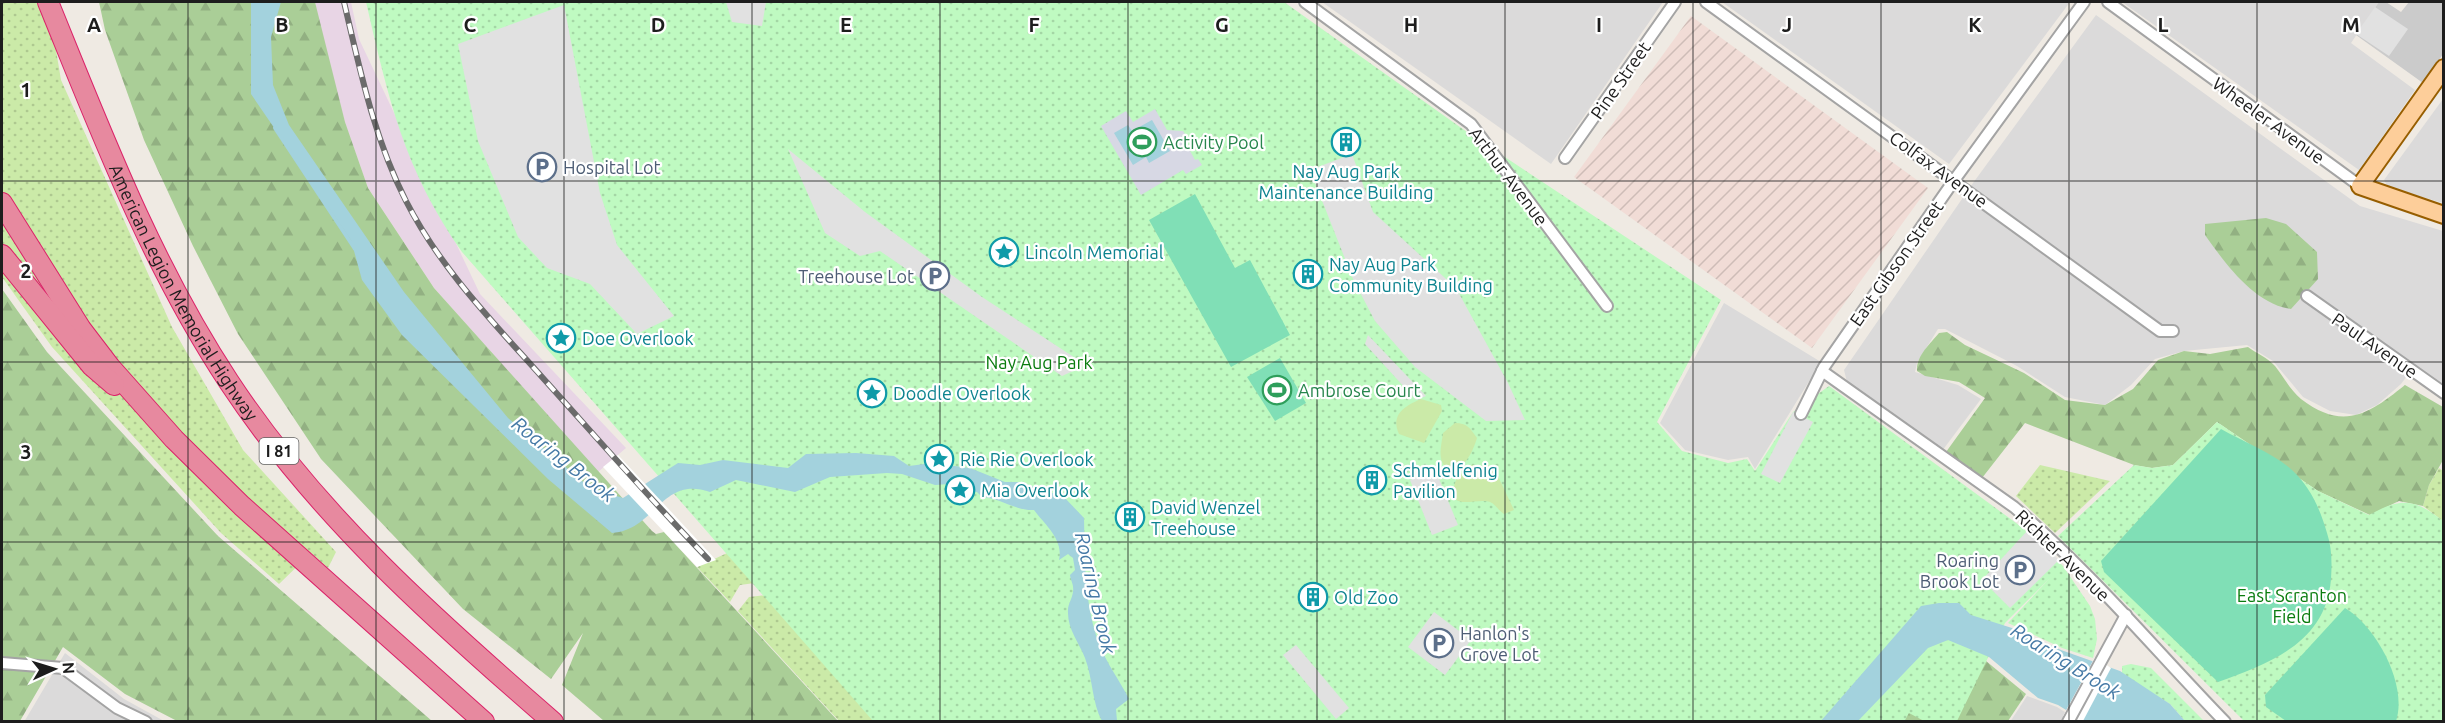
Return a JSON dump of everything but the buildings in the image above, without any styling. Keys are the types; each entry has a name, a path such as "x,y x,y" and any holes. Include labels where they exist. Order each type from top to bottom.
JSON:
{"highway":[{"name":"American Legion Memorial Highway","path":"48,2 131,201 171,284 218,366 263,431 316,498 371,556 429,612 554,722"},
{"path":"64,2 94,113"},
{"path":"2,203 81,328 117,374 174,439"},
{"path":"2,255 92,366 174,439 257,520 484,722"}],"main road":[{"path":"2360,186 2444,68"},
{"name":"Wheeler Avenue","path":"2360,186 2444,215"}],"street":[{"name":"Arthur Avenue","path":"1305,2 1471,124 1607,306"},
{"name":"Pine Street","path":"1565,158 1676,2"},
{"name":"Colfax Avenue","path":"1706,2 1954,179 2160,331 2174,331"},
{"name":"East Gibson Street","path":"1802,414 1822,371 1954,179 2084,2"},
{"name":"Wheeler Avenue","path":"2108,2 2360,186"},
{"name":"Paul Avenue","path":"2307,296 2444,393"},
{"name":"Richter Avenue","path":"1822,371 2014,507 2042,531 2126,615 2224,722"},
{"path":"2068,722 2126,615"},
{"path":"2,663 63,668 117,708 146,722"}],"shaded area":[{"path":"315,2 351,2 359,39 480,294 626,448 598,472 434,288 368,188 346,126 321,35"},
{"path":"726,2 766,2 762,26 732,22"},
{"path":"1322,2 1663,2 1551,164"},
{"path":"1722,2 2070,2 1949,164"},
{"path":"2122,2 2379,2 2351,43 2415,90 2359,170"},
{"path":"2379,2 2386,2 2401,12 2409,2 2443,2 2443,54 2423,83 2356,35"},
{"name":"Hospital Lot","path":"564,5 600,193 617,245 674,316 637,334 590,284 547,268 518,237 478,141 458,44"},
{"path":"2375,7 2408,29 2389,56 2356,34"},
{"path":"2096,15 2360,206 2443,231 2443,389 2413,368 2401,384 2377,405 2356,415 2330,411 2303,397 2273,361 2247,345 2184,351 2155,359 2131,385 2105,405 2065,397 2017,366 1945,329 1938,329 1917,363 1915,372 1958,385 1981,399 1942,451 1847,382 1844,370 1973,183"},
{"path":"1691,16 1928,188 1812,348 1574,177"},
{"path":"2443,99 2443,203 2388,187 2384,180"},
{"path":"1155,109 1167,130 1183,131 1185,134 1182,136 1195,160 1198,159 1202,165 1186,174 1183,170 1141,195 1101,126 1126,111 1133,122"},
{"name":"Treehouse Lot","path":"788,149 865,212 982,297 1086,365 1062,376 880,251 860,256 825,233"},
{"path":"1352,154 1373,212 1456,288 1508,383 1525,420 1486,421 1415,367 1375,321 1353,279 1310,170"},
{"path":"1724,303 1821,362 1755,469 1748,457 1728,460 1685,450 1660,423"},
{"path":"1368,335 1426,396 1416,400 1365,344"},
{"path":"1793,412 1813,422 1780,483 1761,474"},
{"path":"1435,469 1458,525 1432,535 1410,480"},
{"name":"Roaring Brook Lot","path":"2027,531 2059,560 2010,608 1982,580"},
{"name":"Hanlon's Grove Lot","path":"1434,612 1471,640 1445,675 1408,647"},
{"path":"1296,645 1349,708 1336,719 1283,655"},
{"path":"65,653 124,699 164,721 24,722"},
{"path":"2027,696 2057,707 2079,721 2010,722"}],"green space":[{"path":"2,2 48,2 61,80 172,327 243,450 336,552 328,568 311,553 279,584 221,533 52,347 2,277"},
{"path":"99,2 315,2 345,122 368,188 434,288 652,531 656,534 664,532 838,721 604,721 562,685 583,633 551,679 463,609 321,459 238,334 193,246 144,140 105,30"},
{"name":"Nay Aug Park","path":"366,2 1284,2 1467,132 1721,300 1657,422 1682,451 1728,463 1747,459 1755,471 1793,412 1829,386 2027,531 2063,566 2090,606 2095,619 2097,639 2093,658 2062,648 2008,623 2050,578 2005,623 1957,721 1924,721 1909,713 1904,722 873,721 462,252 426,192 400,132"},
{"path":"1195,194 1235,268 1250,260 1290,335 1231,367 1149,220"},
{"path":"2266,218 2286,224 2317,252 2318,279 2291,309 2278,306 2253,291 2231,269 2205,235 2205,224"},
{"path":"2,289 47,352 218,536 432,721 177,721 125,694 63,647 20,721 2,721"},
{"path":"1947,332 1965,345 2024,373 2065,400 2105,405 2133,389 2158,360 2184,351 2210,354 2248,347 2272,363 2301,399 2330,415 2356,415 2380,404 2405,385 2443,407 2443,460 2429,485 2423,506 2399,501 2370,515 2318,491 2217,422 2173,465 2152,468 2134,465 2025,423 1982,478 1946,452 1985,398 1959,382 1925,376 1917,371 1924,350 1939,333"},
{"name":"Ambrose Court","path":"1280,358 1306,403 1275,421 1247,377"},
{"path":"1421,399 1441,405 1442,411 1424,443 1399,434 1396,421 1405,408"},
{"name":"East Scranton Field","path":"2217,422 2318,491 2369,515 2391,505 2408,503 2424,508 2443,521 2443,721 2244,721 2058,536 2134,465 2152,468 2173,465"},
{"path":"1455,423 1468,427 1477,438 1465,462 1451,472 1443,464 1441,449 1443,433"},
{"path":"2221,429 2285,464 2304,484 2318,507 2324,524 2330,544 2332,568 2327,601 2319,619 2307,635 2275,658 2218,682 2104,572 2101,561"},
{"path":"1472,465 1494,468 1514,510 1504,514 1490,502 1465,502 1455,499 1454,487 1458,477"},
{"path":"2040,465 2110,481 2055,533 2016,496"},
{"path":"2439,468 2443,471 2443,521 2423,506 2429,485"},
{"path":"740,547 932,721 839,721 738,611 749,597 766,595 762,582 740,585 730,602 697,567"},
{"path":"2345,608 2368,628 2387,658 2397,691 2399,707 2396,721 2286,721 2266,707 2265,695"},
{"path":"1966,649 1986,661 2026,694 2008,721 1867,722"},
{"path":"2131,664 2151,668 2204,721 2185,721 2170,704 2122,675 2122,666"}],"water":[{"path":"251,2 281,2 271,37 273,85 289,125 404,292 508,418 589,487 623,498 678,463 700,465 723,460 788,468 806,454 856,453 894,456 909,466 932,463 970,468 1005,482 1020,482 1064,497 1084,518 1086,583 1091,615 1103,653 1129,699 1116,709 1117,721 1102,721 1096,707 1085,658 1069,623 1068,608 1073,589 1070,575 1075,570 1073,558 1068,554 1059,560 1059,545 1056,539 1034,510 1021,509 982,497 977,492 960,490 949,484 935,485 902,474 830,477 795,492 736,480 710,492 694,489 680,491 669,497 639,523 627,530 612,533 548,479 402,335 362,280 351,240 251,94"},
{"name":"Activity Pool","path":"1152,120 1170,151 1149,163 1146,157 1133,165 1114,133 1128,125 1132,131"},
{"path":"1959,603 1971,615 2012,628 2061,650 2120,671 2170,704 2185,721 2084,721 2058,705 2038,698 1989,657 1948,640 1928,648 1858,721 1820,722 1921,606"}],"pier":[{"path":"618,455 716,560 697,567 603,467"},
{"path":"2095,657 2111,668 2083,721 2071,721 2063,716"}],"waterway":[{"name":"Roaring Brook","path":"275,128 355,249"}],"railway":[{"path":"344,2 369,103 385,153 406,201 435,249 486,315 708,559"}],"place":[{"name":"Activity Pool","path":"1142,142"},
{"name":"Nay Aug Park Maintenance Building","path":"1346,142"},
{"name":"Hospital Lot","path":"542,167"},
{"name":"Lincoln Memorial","path":"1004,252"},
{"name":"Nay Aug Park Community Building","path":"1308,274"},
{"name":"Treehouse Lot","path":"935,276"},
{"name":"Doe Overlook","path":"561,338"},
{"name":"Ambrose Court","path":"1277,390"},
{"name":"Doodle Overlook","path":"872,393"},
{"name":"Rie Rie Overlook","path":"939,459"},
{"name":"Schmlelfenig Pavilion","path":"1372,480"},
{"name":"Mia Overlook","path":"960,490"},
{"name":"David Wenzel Treehouse","path":"1130,517"},
{"name":"Roaring Brook Lot","path":"2020,570"},
{"name":"Old Zoo","path":"1313,597"},
{"name":"Hanlon's Grove Lot","path":"1439,643"}]}
